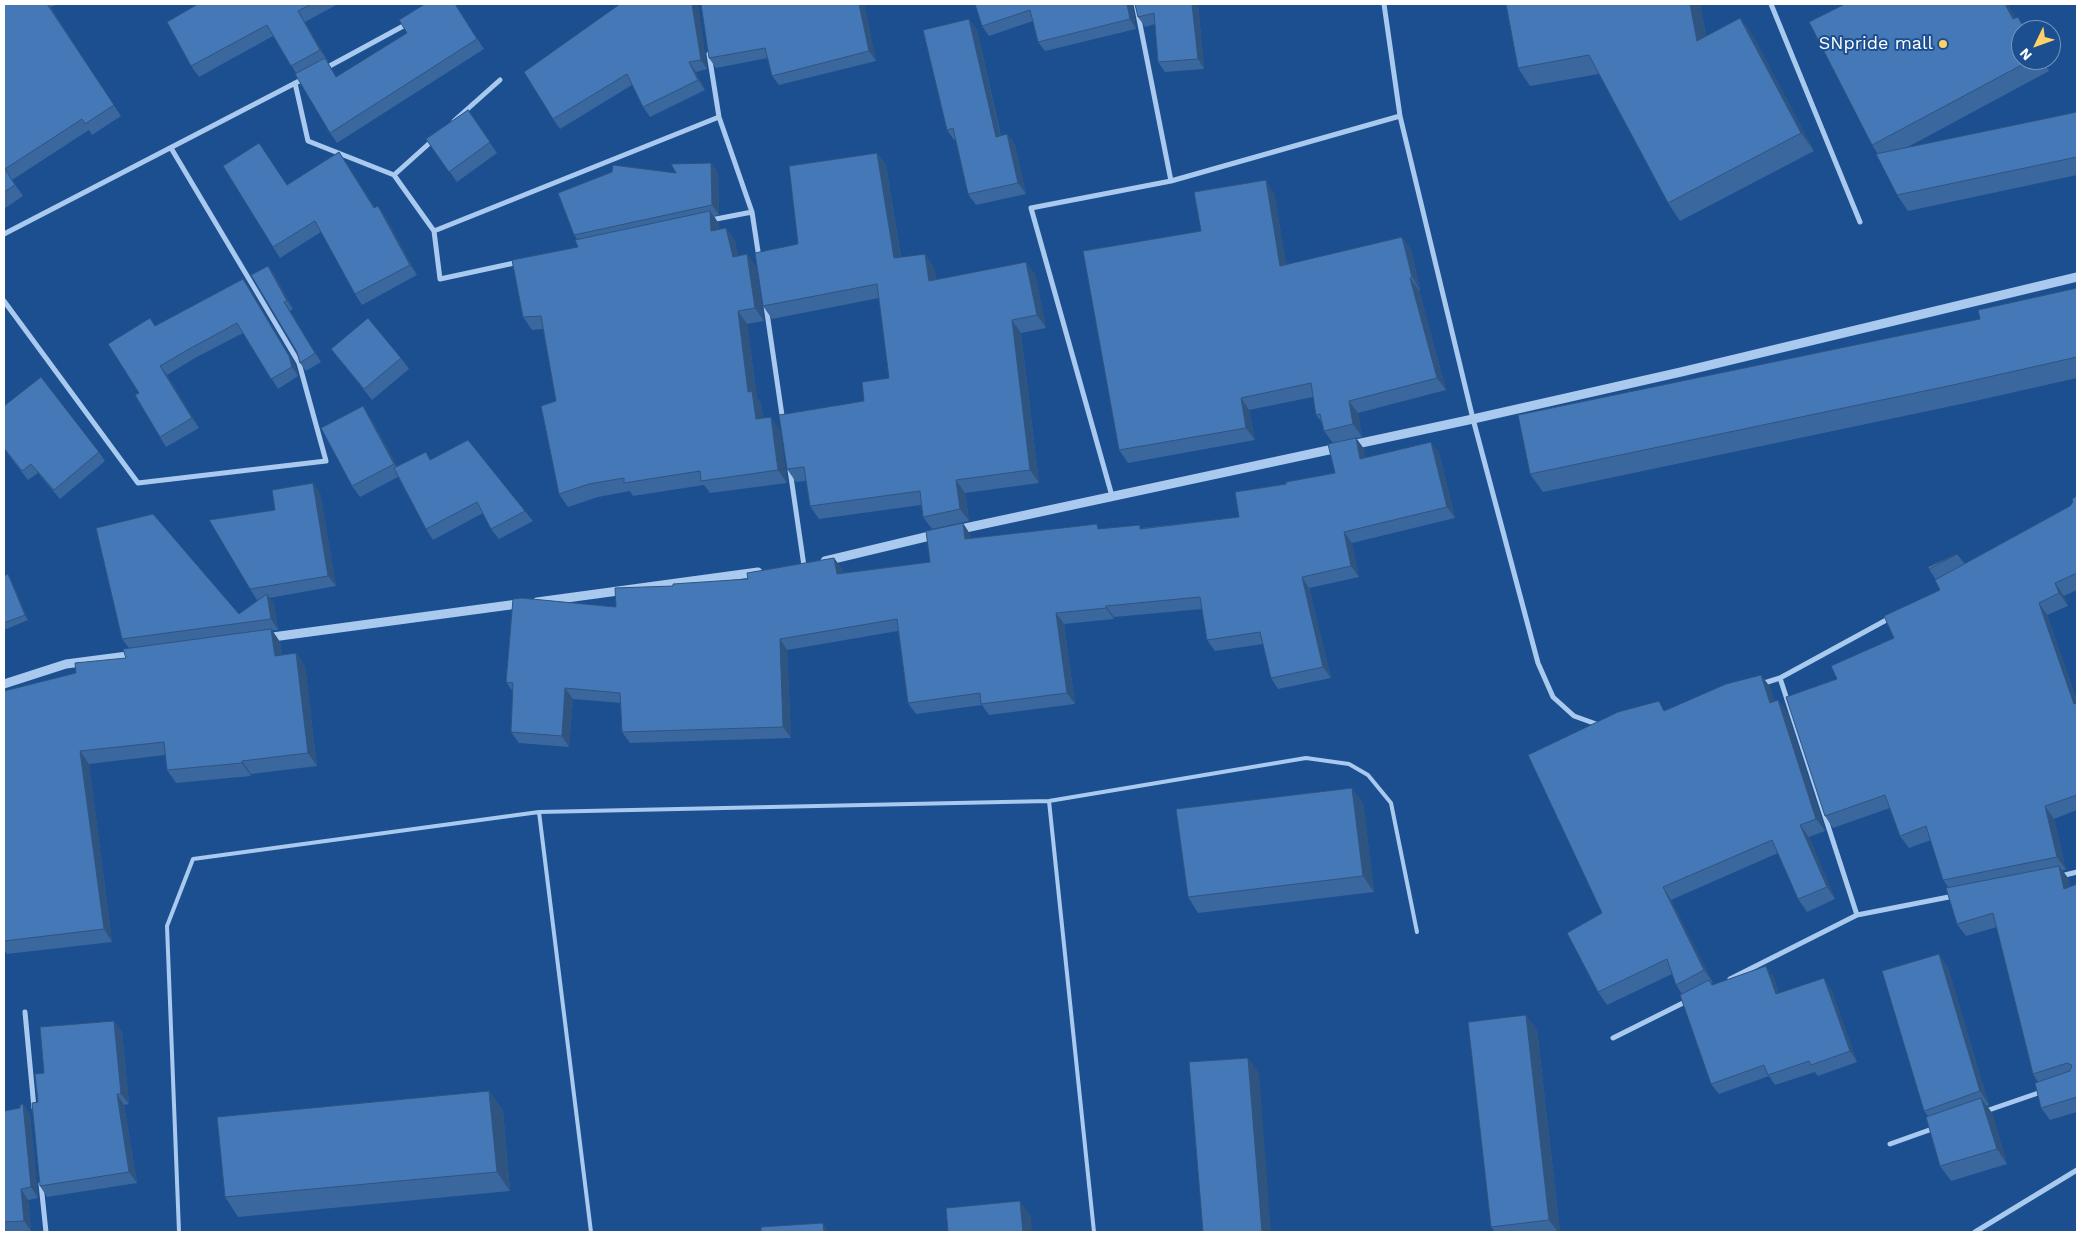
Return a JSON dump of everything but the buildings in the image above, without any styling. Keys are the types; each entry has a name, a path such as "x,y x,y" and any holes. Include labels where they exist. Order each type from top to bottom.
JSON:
{"street":[{"path":"1136,4 1171,181"},
{"path":"1384,4 1400,116 1473,419 1538,662 1553,697 1574,716 1602,726"},
{"path":"1770,4 1860,222"},
{"path":"321,70 416,18"},
{"path":"709,51 719,117 752,212 759,261"},
{"path":"4,234 313,74"},
{"path":"450,124 500,80"},
{"path":"295,83 308,140 394,175 434,231 440,279 528,260"},
{"path":"1112,496 1031,208 1171,181 1400,116"},
{"path":"434,231 719,117"},
{"path":"394,175 436,137"},
{"path":"4,301 138,482 326,461 299,363 171,148"},
{"path":"703,222 752,212"},
{"path":"794,568 894,544 1473,419 1681,372 2077,276"},
{"path":"765,300 784,428"},
{"path":"790,468 804,566"},
{"path":"253,639 765,572"},
{"path":"1752,686 1780,678 1894,616"},
{"path":"4,684 66,664 145,654"},
{"path":"1780,678 1857,915"},
{"path":"2058,876 2077,872"},
{"path":"1726,981 1857,915 1962,895"},
{"path":"1613,1038 1691,998"},
{"path":"25,1012 35,1117"},
{"path":"1974,1115 2049,1089"},
{"path":"1890,1144 1946,1125"},
{"path":"1975,1232 2077,1170"},
{"path":"40,1175 46,1232"}],"lane":[{"path":"178,1232 167,926 193,859 539,812 1049,801 1306,758 1349,764 1368,775 1391,803 1417,932"},
{"path":"1049,801 1094,1232"},
{"path":"539,812 591,1232"}],"place":[{"name":"SNpride mall","path":"1943,44"}]}
